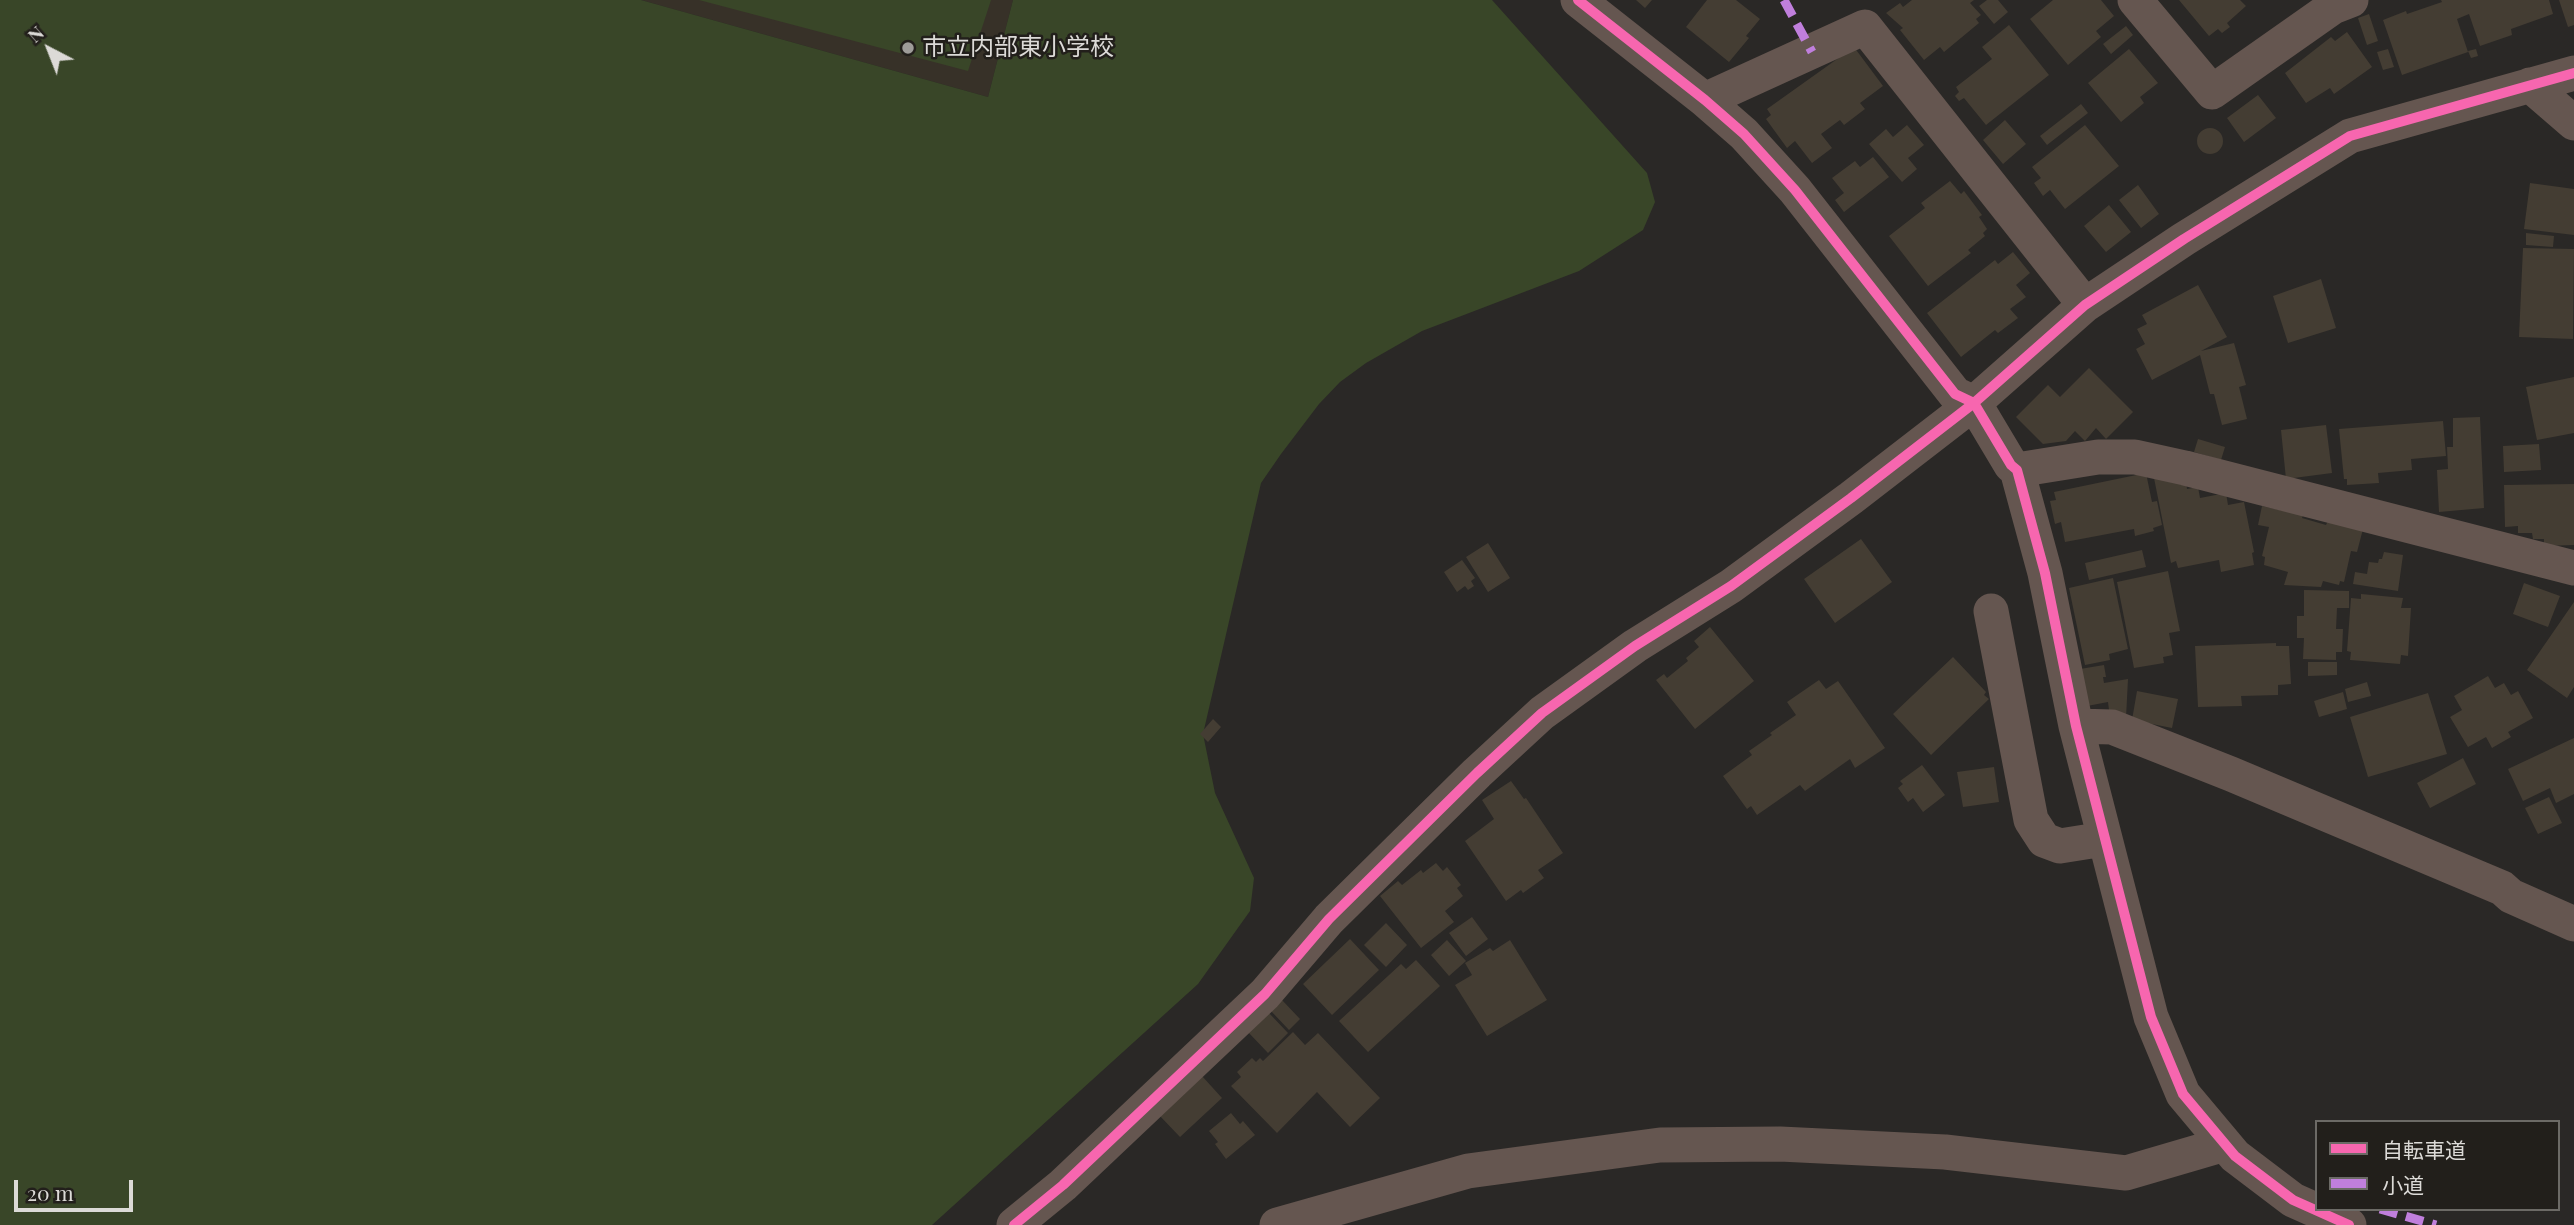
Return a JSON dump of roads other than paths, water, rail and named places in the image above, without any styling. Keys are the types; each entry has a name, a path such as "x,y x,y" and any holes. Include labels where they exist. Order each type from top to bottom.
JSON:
{"street":[{"path":"1578,0 1744,134 1795,190 1955,394 1974,403 2011,465 2017,470 2045,573 2076,726 2151,1017 2183,1094 2235,1156 2293,1200 2315,1210"},
{"path":"2135,0 2211,92 2333,7 2351,0"},
{"path":"1705,100 1866,27 2085,305"},
{"path":"1014,1225 1063,1185 1265,994 1329,919 1542,713 1635,646 1731,586 1851,498 1974,403 2085,305 2184,239 2350,136 2574,73"},
{"path":"2530,85 2574,123"},
{"path":"2017,470 2098,457 2135,457 2574,568"},
{"path":"1991,611 2031,820 2044,840 2060,846 2104,839"},
{"path":"2076,726 2112,727 2231,774 2502,888 2511,897 2574,924"},
{"path":"1277,1225 1468,1171 1660,1144 1780,1144 1945,1152 2126,1174 2225,1144"},
{"path":"2318,1211 2349,1225"}],"place":[{"name":"市立内部東小学校","path":"908,48"}]}
